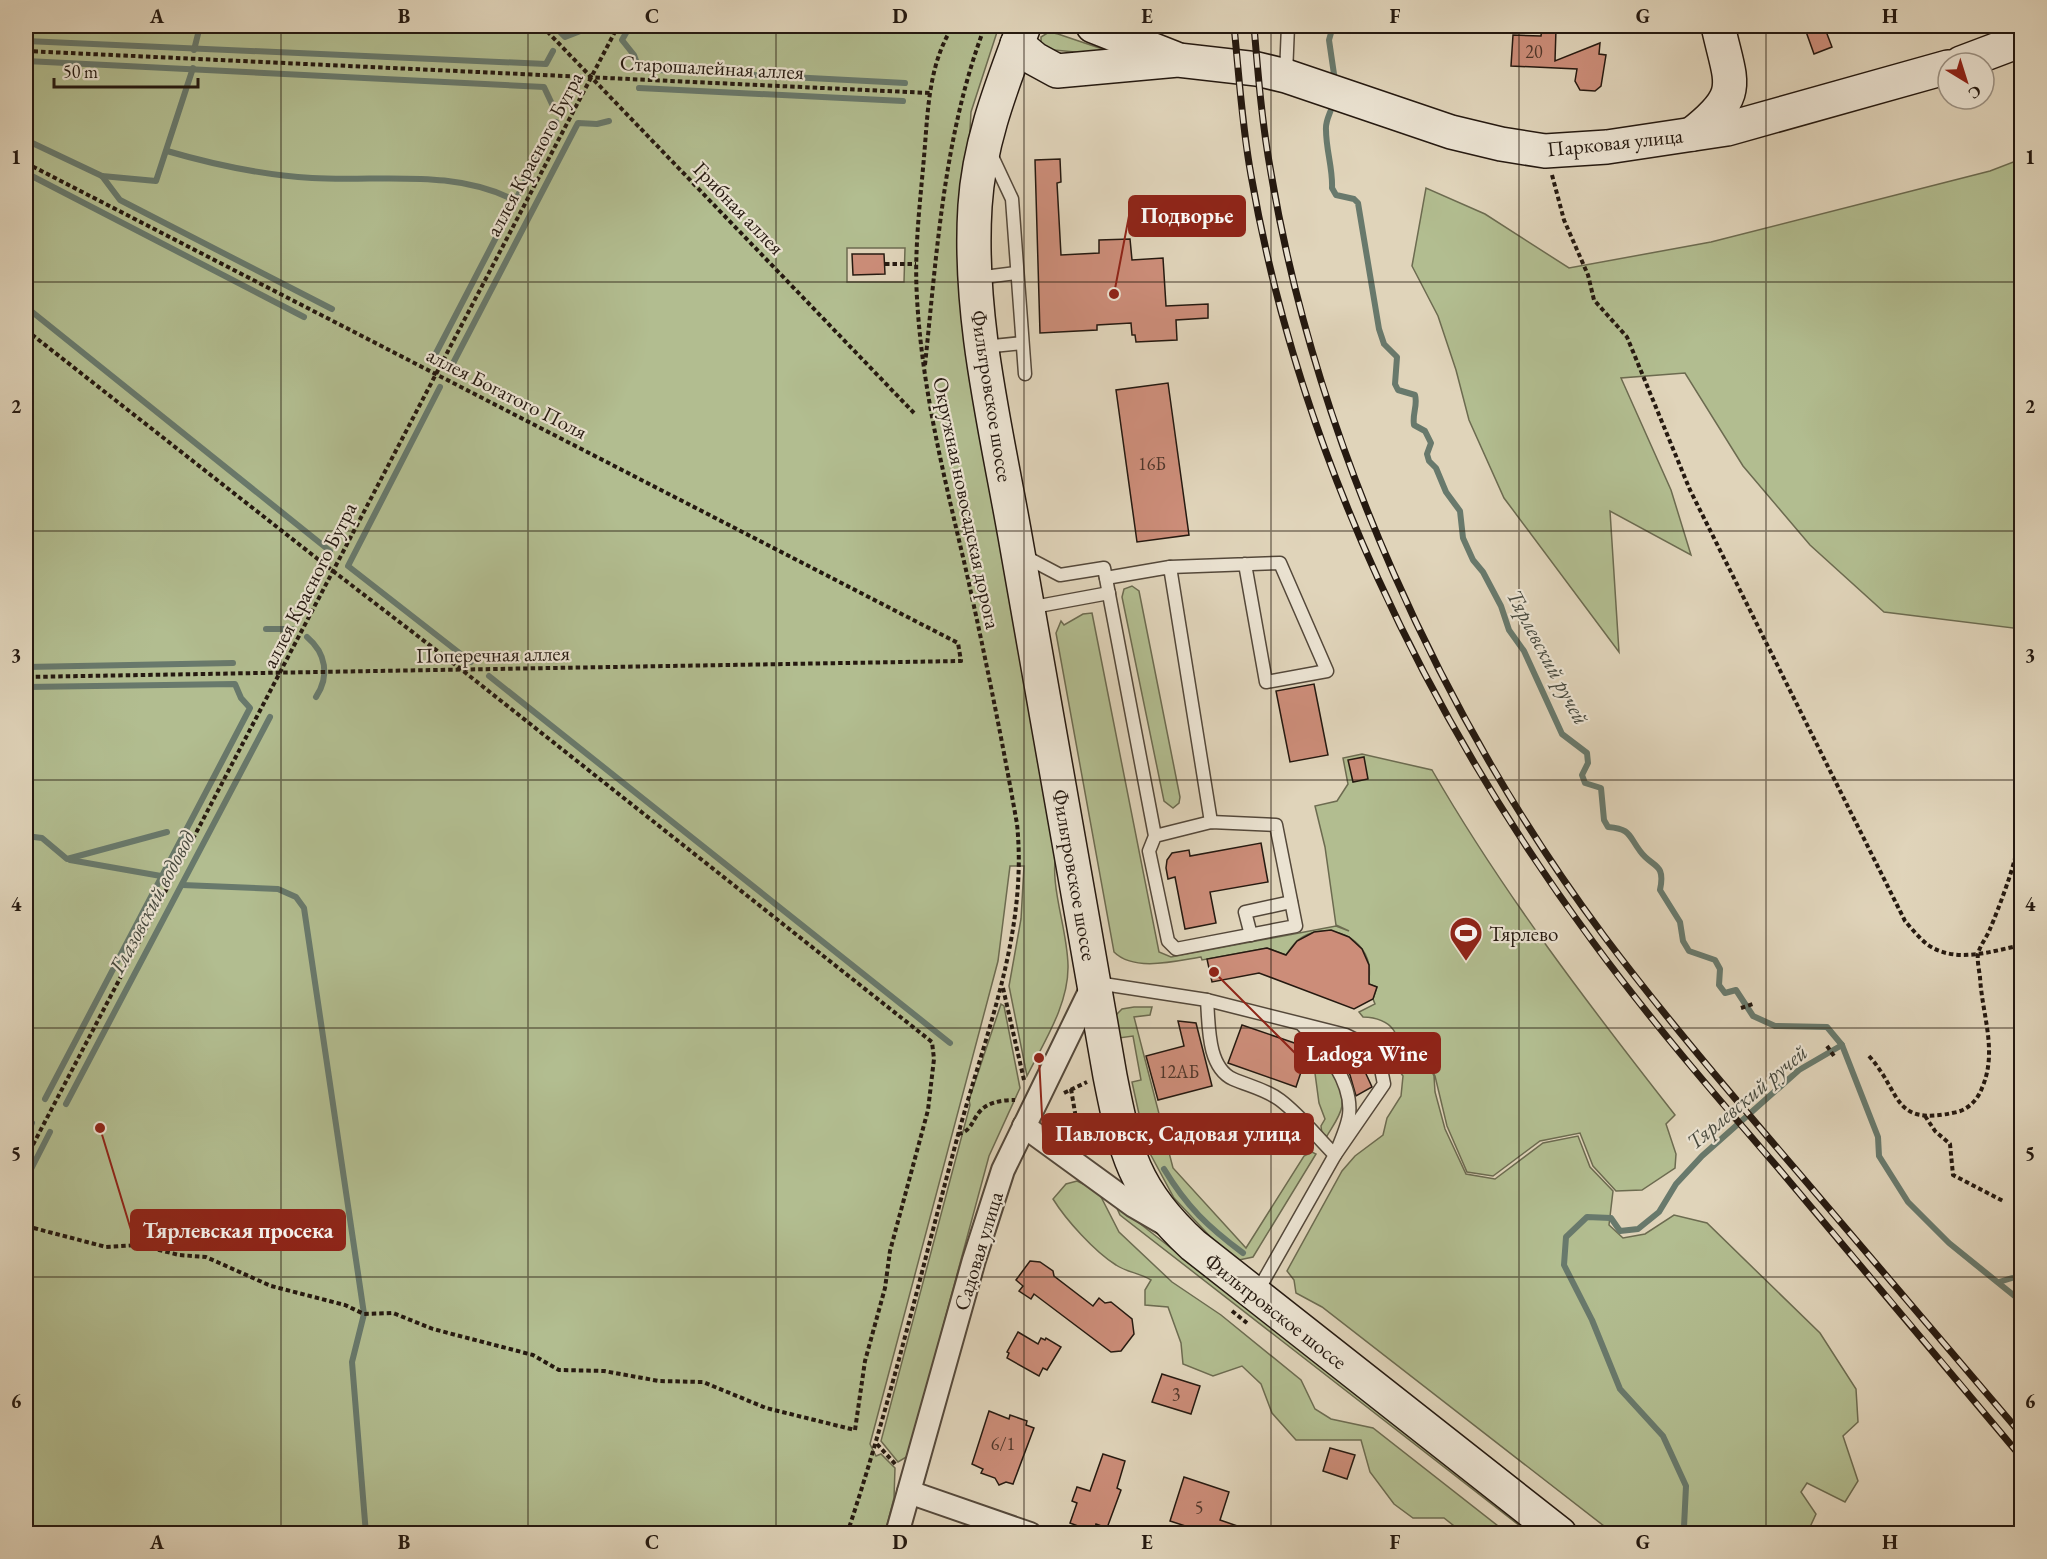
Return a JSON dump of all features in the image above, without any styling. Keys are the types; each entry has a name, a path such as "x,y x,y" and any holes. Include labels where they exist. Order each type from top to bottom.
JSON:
{"main road":[{"name":"Парковая улица","path":"1093,26 1178,60"},
{"path":"1718,26 1731,83 1742,107 1755,122"},
{"path":"1021,35 1035,59 1057,71"},
{"name":"Фильтровское шоссе","path":"1021,35 996,99 984,140 975,205 975,279 982,347 1027,608 1094,982 1127,1152 1133,1169 1150,1200 1177,1231 1255,1295 1560,1533"},
{"path":"1993,51 2022,40"},
{"name":"Парковая улица","path":"996,99 1057,71 1178,60 1257,69 1475,138 1545,151 1607,147 1755,122 1936,70"},
{"path":"1692,134 1723,107 1731,83"}],"street":[{"name":"Садовая улица","path":"897,1533 974,1260 1003,1170 1094,982"},
{"path":"1024,1126 1134,1206 1177,1231"},
{"path":"909,1492 1030,1533"}],"lane":[{"path":"1288,26 1294,79"},
{"path":"984,140 1012,199 1025,374"},
{"path":"975,279 1016,273"},
{"path":"982,347 1022,343"},
{"path":"1018,553 1060,576 1104,568 1155,836 1149,851 1168,941 1176,949 1187,948 1296,926 1276,825 1211,822 1155,836"},
{"path":"1106,579 1170,567 1245,564 1280,563 1327,671 1266,682 1245,564"},
{"path":"1170,567 1211,822"},
{"path":"1027,608 1109,594"},
{"path":"1251,935 1245,912 1291,902"},
{"path":"1094,982 1206,1000 1359,1040 1368,1046 1381,1069 1384,1084 1335,1155 1255,1295"},
{"path":"1206,1000 1212,1051 1222,1071 1282,1101 1335,1155"},
{"path":"1302,1026 1330,1055 1349,1099 1349,1116 1335,1155"}],"path":[{"name":"Грибная аллея","path":"542,26 914,412"},
{"name":"аллея Красного Бугра","path":"26,1158 618,26"},
{"name":"Окружная новосадская дорога","path":"953,26 936,61 930,93 916,264 924,374 979,629 1017,824 1020,852 1018,901 1003,987"},
{"path":"924,374 948,167 959,110 985,26"},
{"name":"Старошалейная аллея","path":"26,51 930,93"},
{"path":"1545,151 1564,220 1588,275 1594,300 1627,337 1690,490 1905,921 1929,946 1954,955 1978,954 2022,945"},
{"name":"аллея Богатого Поля","path":"26,163 958,643 961,661"},
{"path":"885,264 916,264"},
{"path":"26,330 462,670 932,1042 934,1059 928,1110 890,1251 885,1287 866,1361 855,1430 766,1408 703,1382 659,1381 604,1371 558,1370 533,1355 433,1329 398,1314 364,1314 345,1305 271,1286 206,1257 179,1255 139,1245 106,1247 26,1226"},
{"name":"Поперечная аллея","path":"26,677 961,661"},
{"path":"1869,1056 1879,1067 1899,1106 1924,1115 1941,1116 1964,1110 1979,1096 1989,1071 1990,1046 1983,1014 1978,954 1990,931 2018,844 2017,771 2022,757"},
{"path":"1003,987 1025,1087"},
{"path":"847,1533 877,1444 958,1134 990,1020 1003,987"},
{"path":"1741,1008 1753,1004"},
{"path":"1827,1046 1834,1056"},
{"path":"1073,1151 1080,1142 1071,1089 1091,1081"},
{"path":"958,1134 963,1133 970,1126 982,1106 996,1101 1019,1100"},
{"path":"1924,1115 1935,1131 1950,1144 1953,1175 2003,1202"}],"green space":[{"path":"26,26 999,26 971,112 969,147 1057,846 1056,890 1067,950 1067,980 1060,1008 1027,1076 1009,986 1021,919 1024,866 1010,866 998,961 870,1444 876,1456 881,1454 895,1468 894,1498 885,1533 26,1533","holes":["847,248 905,248 904,282 847,282"]},
{"path":"1049,32 1126,57 1044,49 1041,37"},
{"path":"2021,159 2021,629 1884,612 1810,545 1743,466 1685,373 1621,378 1671,490 1691,555 1610,511 1619,652 1504,498 1469,420 1456,370 1438,316 1412,266 1426,188 1485,214 1569,268 1711,242 1990,171"},
{"path":"1132,586 1139,591 1180,797 1179,803 1173,808 1164,801 1122,597 1124,589"},
{"path":"1092,613 1159,952 1171,957 1336,926 1349,931 1336,925 1325,847 1315,806 1337,801 1348,784 1343,758 1362,754 1432,770 1459,816 1547,947 1675,1115 1666,1124 1676,1154 1675,1168 1642,1190 1616,1191 1593,1166 1580,1133 1540,1141 1493,1176 1467,1172 1447,1126 1435,1076 1426,1059 1434,1076 1435,1092 1445,1129 1466,1174 1495,1179 1543,1143 1578,1136 1590,1167 1613,1191 1609,1225 1623,1238 1645,1234 1674,1215 1707,1223 1820,1333 1856,1389 1858,1422 1843,1436 1858,1481 1845,1502 1807,1483 1801,1492 1816,1514 1810,1527 1793,1526 1793,1533 1613,1533 1322,1307 1296,1293 1294,1280 1287,1271 1342,1171 1355,1156 1383,1135 1387,1118 1401,1096 1403,1076 1392,1061 1396,1052 1396,1036 1388,1025 1373,1018 1363,1017 1359,1012 1375,1004 1373,999 1377,987 1369,984 1369,965 1359,945 1340,933 1318,931 1308,934 1296,942 1286,955 1267,948 1202,960 1201,957 1156,964 1133,962 1114,952 1056,633 1061,621 1064,625 1083,614"},
{"path":"1001,1004 1004,1006 1020,1088 989,1156 908,1456 898,1462 881,1441 970,1105 969,1100"},
{"path":"1152,1007 1150,1015 1134,1017 1173,1168 1246,1248 1304,1156 1312,1152 1316,1154 1253,1257 1239,1260 1219,1246 1174,1198 1146,1146 1132,1082 1141,1080 1133,1036 1119,1038 1116,1015 1122,1009"},
{"path":"1314,1051 1334,1075 1342,1099 1340,1114 1327,1136 1322,1134 1321,1126 1325,1119 1319,1103 1314,1066 1310,1063"},
{"path":"1077,1181 1098,1191 1119,1232 1172,1282 1221,1315 1301,1380 1315,1409 1331,1419 1373,1428 1507,1533 1463,1533 1444,1518 1413,1518 1394,1504 1370,1472 1361,1440 1296,1440 1272,1413 1261,1384 1242,1366 1213,1376 1183,1364 1181,1343 1168,1307 1145,1305 1145,1290 1151,1280 1120,1267 1099,1252 1073,1226 1053,1199 1066,1184"},
{"path":"1115,1204 1534,1533 1529,1533 1120,1215"}],"building":[{"path":"1804,26 1824,26 1832,47 1814,54"},
{"path":"1542,28 1556,29 1555,61 1600,43 1599,54 1606,55 1601,86 1595,91 1580,90 1575,81 1577,69 1511,66 1513,35 1541,36"},
{"path":"1060,159 1061,182 1057,183 1061,255 1099,253 1099,240 1130,239 1132,260 1163,258 1166,306 1208,304 1208,318 1176,320 1177,340 1136,342 1135,335 1132,335 1131,323 1097,325 1097,330 1040,333 1035,160"},
{"path":"852,254 884,254 885,274 853,275"},
{"path":"1168,383 1189,535 1137,542 1116,390"},
{"path":"1314,684 1328,755 1290,762 1276,691"},
{"path":"1364,757 1368,779 1353,782 1348,760"},
{"path":"1261,843 1268,882 1210,892 1216,923 1185,929 1175,877 1168,879 1166,868 1167,860 1172,853 1189,850 1190,856"},
{"path":"1331,930 1349,937 1362,949 1369,965 1369,984 1377,987 1373,999 1354,1009 1259,973 1212,982 1207,959 1267,948 1286,955 1297,941 1314,932"},
{"path":"1178,1021 1196,1023 1212,1086 1158,1100 1146,1056 1184,1046"},
{"path":"1242,1025 1309,1048 1296,1087 1228,1063"},
{"path":"1355,1050 1372,1087 1356,1096 1350,1075 1340,1057"},
{"path":"1030,1261 1040,1262 1053,1271 1054,1276 1093,1306 1099,1298 1105,1303 1111,1302 1132,1319 1134,1334 1121,1351 1111,1352 1034,1294 1031,1299 1019,1291 1023,1286 1016,1280"},
{"path":"1018,1332 1038,1344 1041,1338 1045,1340 1046,1338 1061,1347 1047,1370 1043,1368 1039,1376 1007,1358 1009,1353 1007,1352"},
{"path":"1162,1374 1200,1386 1191,1414 1152,1402"},
{"path":"989,1411 1009,1419 1010,1415 1027,1421 1026,1425 1034,1428 1013,1484 1006,1482 999,1485 995,1478 981,1473 983,1469 972,1464"},
{"path":"1330,1448 1355,1455 1347,1479 1323,1471"},
{"path":"1103,1454 1125,1461 1117,1488 1121,1490 1107,1528 1096,1524 1094,1532 1070,1523 1077,1503 1072,1501 1077,1487 1090,1491"},
{"path":"1184,1477 1229,1492 1220,1520 1252,1531 1251,1533 1207,1533 1170,1521"}],"waterway":[{"path":"194,50 200,26"},
{"path":"554,26 565,37 583,30 606,31 608,26"},
{"path":"630,26 622,40 634,55 639,69 905,83"},
{"name":"Тярлевский ручей","path":"1333,26 1329,40 1335,81"},
{"path":"26,41 546,64 553,51"},
{"path":"26,61 544,87 552,104 562,114"},
{"path":"102,176 156,181 193,68"},
{"path":"639,88 903,101"},
{"name":"Тярлевский ручей","path":"1333,103 1326,126 1332,188 1336,195 1354,199 1358,203 1379,329 1384,344 1397,357 1395,384 1398,390 1415,395 1414,425 1425,431 1431,443 1427,454 1429,461 1436,468 1446,492 1460,511 1463,538 1473,560 1483,572 1501,606 1509,630 1524,651 1562,734 1587,753 1588,763 1582,775 1585,783 1601,788 1604,820 1608,827 1625,831 1640,851 1657,866 1661,874 1660,890 1680,922 1683,941 1689,951 1715,960 1720,969 1719,985 1725,993 1736,990 1753,1016 1775,1026 1827,1027 1842,1045 1878,1137 1879,1156 1908,1202 1949,1243 2022,1302"},
{"path":"449,371 578,123 597,124 609,121"},
{"path":"435,355 556,122"},
{"path":"26,140 102,176 120,200 332,309"},
{"path":"167,151 239,169 293,177 442,180 492,191 516,201"},
{"path":"26,173 304,317"},
{"path":"26,307 330,551"},
{"path":"440,387 348,566 471,662"},
{"path":"266,629 292,629"},
{"path":"307,637 318,650 324,665 323,681 316,697"},
{"path":"26,667 233,663"},
{"path":"489,676 950,1043"},
{"path":"26,687 235,684 241,698 250,708 45,1099"},
{"name":"Глазовский водовод","path":"66,1104 270,717"},
{"path":"26,836 42,838 67,859 167,832"},
{"path":"70,860 161,876"},
{"path":"182,885 278,889 296,897 304,908 364,1314 352,1362 366,1534"},
{"name":"Тярлевский ручей","path":"1680,1534 1684,1527 1686,1486 1663,1436 1620,1389 1592,1320 1564,1265 1566,1237 1587,1217 1611,1218 1620,1231 1638,1229 1659,1212 1676,1184 1702,1156 1799,1070 1842,1045"},
{"path":"26,1136 32,1123"},
{"name":"Глазовский водовод","path":"26,1179 50,1132"},
{"path":"1164,1169 1199,1216 1243,1253"},
{"path":"1999,1282 2012,1278"}],"railway":[{"path":"1234,26 1251,175 1273,278 1301,380 1337,480 1378,578 1424,673 1476,766 1533,856 1615,971 1684,1057 2022,1458"},
{"path":"1254,26 1271,173 1292,274 1319,374 1353,475 1394,573 1439,670 1490,763 1545,852 1604,936 1723,1084 2022,1435"}],"place":[{"name":"Подворье","path":"1114,294"},
{"name":"Тярлево","path":"1466,962"},
{"name":"Ladoga Wine","path":"1214,972"},
{"name":"Павловск, Садовая улица","path":"1039,1058"},
{"name":"Тярлевская просека","path":"100,1128"}]}
